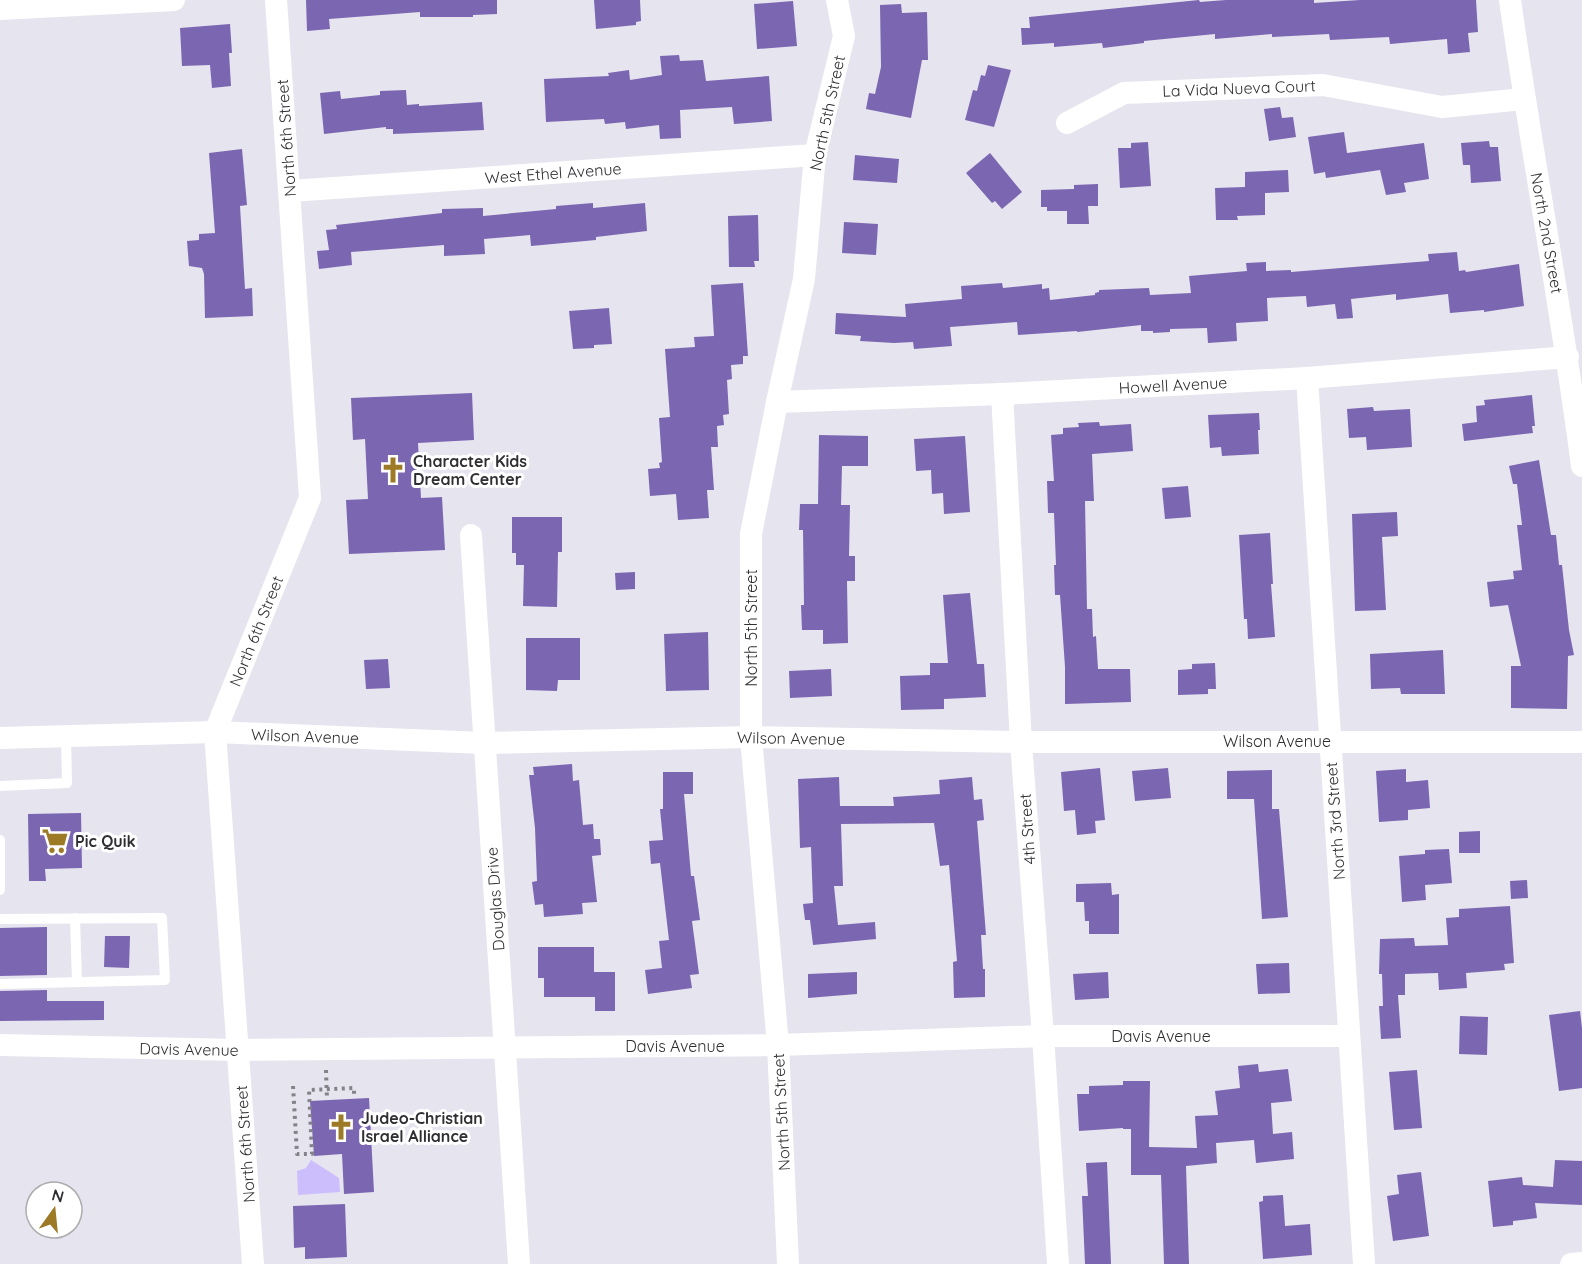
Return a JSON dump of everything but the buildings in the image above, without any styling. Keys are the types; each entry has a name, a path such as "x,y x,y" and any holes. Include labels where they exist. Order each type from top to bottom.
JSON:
{"street":[{"path":"0,9 174,0"},
{"name":"North 6th Street","path":"253,1264 215,732 310,498 276,0"},
{"name":"North 5th Street","path":"788,1264 778,1045 751,737 751,534 804,279 815,155 844,36 837,0"},
{"name":"North 2nd Street","path":"1510,0 1524,99 1568,357 1582,466"},
{"name":"La Vida Nueva Court","path":"1067,123 1124,93 1323,85 1442,107 1524,99"},
{"name":"West Ethel Avenue","path":"290,191 815,155"},
{"name":"Howell Avenue","path":"777,402 1002,394 1307,378 1568,357"},
{"name":"North 3rd Street","path":"1307,378 1364,1264"},
{"name":"4th Street","path":"1002,394 1021,742 1058,1264"},
{"name":"Douglas Drive","path":"471,535 519,1264"},
{"name":"Wilson Avenue","path":"0,738 215,732 483,743 751,737 1021,742 1582,742"},
{"name":"Davis Avenue","path":"0,1045 239,1050 778,1045 1043,1036 1349,1036"},
{"path":"1571,1264 1582,1263"}],"lane":[{"path":"0,786 67,783 66,736"},
{"path":"0,840 0,890"},
{"path":"75,918 77,982"},
{"path":"0,919 162,918 165,980 0,984"}],"path":[{"path":"326,1064 327,1100"},
{"path":"293,1086 297,1154 312,1154 309,1090 354,1088 354,1096"}],"shaded area":[{"path":"311,1160 339,1178 340,1192 298,1195 297,1171 306,1168"}],"place":[{"name":"Character Kids Dream Center","path":"393,470"},
{"name":"Pic Quik","path":"55,841"},
{"name":"Judeo-Christian Israel Alliance","path":"341,1127"}]}
